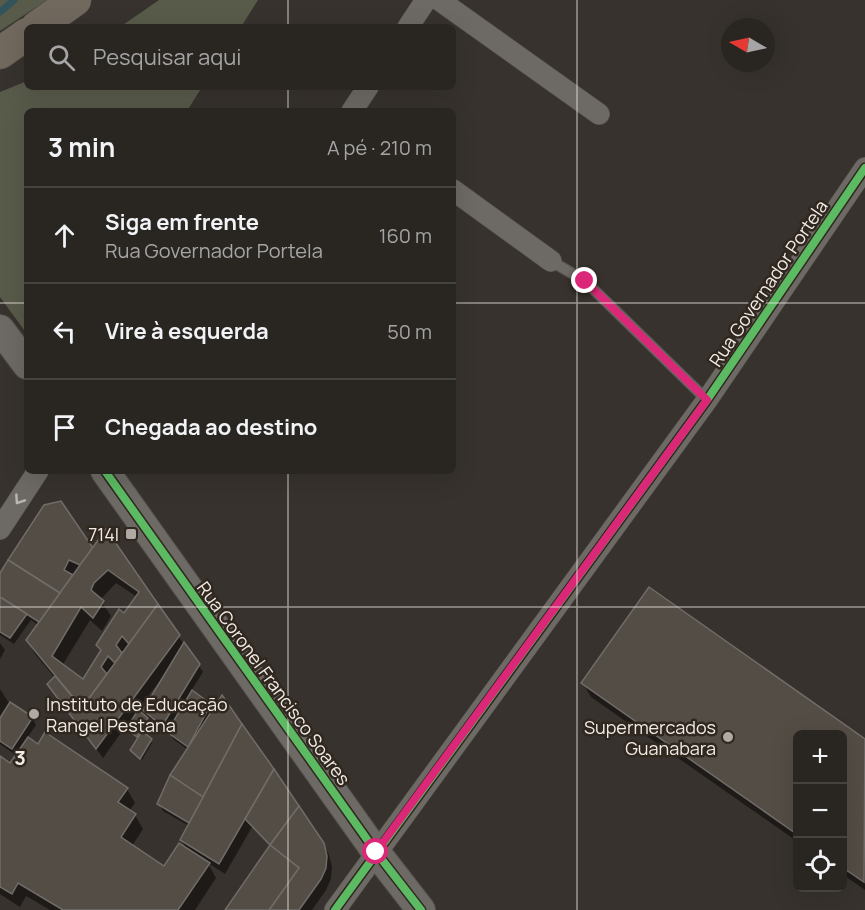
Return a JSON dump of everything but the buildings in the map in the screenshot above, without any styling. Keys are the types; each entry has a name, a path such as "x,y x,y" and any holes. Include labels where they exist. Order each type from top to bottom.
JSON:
{"main road":[{"path":"41,24 75,0"},
{"path":"0,53 24,36"}],"street":[{"path":"410,24 426,0"},
{"path":"439,0 599,114"},
{"path":"354,108 366,90"},
{"name":"Rua Governador Portela","path":"335,910 707,400 865,168"},
{"path":"456,192 551,261"},
{"path":"0,329 24,361"},
{"path":"0,529 36,474"},
{"name":"Rua Coronel Francisco Soares","path":"108,474 376,852 422,910"}],"lane":[{"path":"551,261 585,281 707,400"}],"green space":[{"path":"0,0 47,0 0,31"},
{"path":"159,0 258,0 243,24 124,24"},
{"path":"24,82 24,90 200,90 189,108 24,108 24,330 0,297 0,92"}],"waterway":[{"path":"0,12 14,0"}],"cycle path":[{"path":"335,910 707,400 865,168"},
{"path":"107,474 376,852 421,910"}],"place":[{"name":"714I","path":"131,534"},
{"name":"Instituto de Educação Rangel Pestana","path":"34,714"},
{"name":"Supermercados Guanabara","path":"728,737"}],"route":[{"path":"376,852 707,400 585,281"}]}
